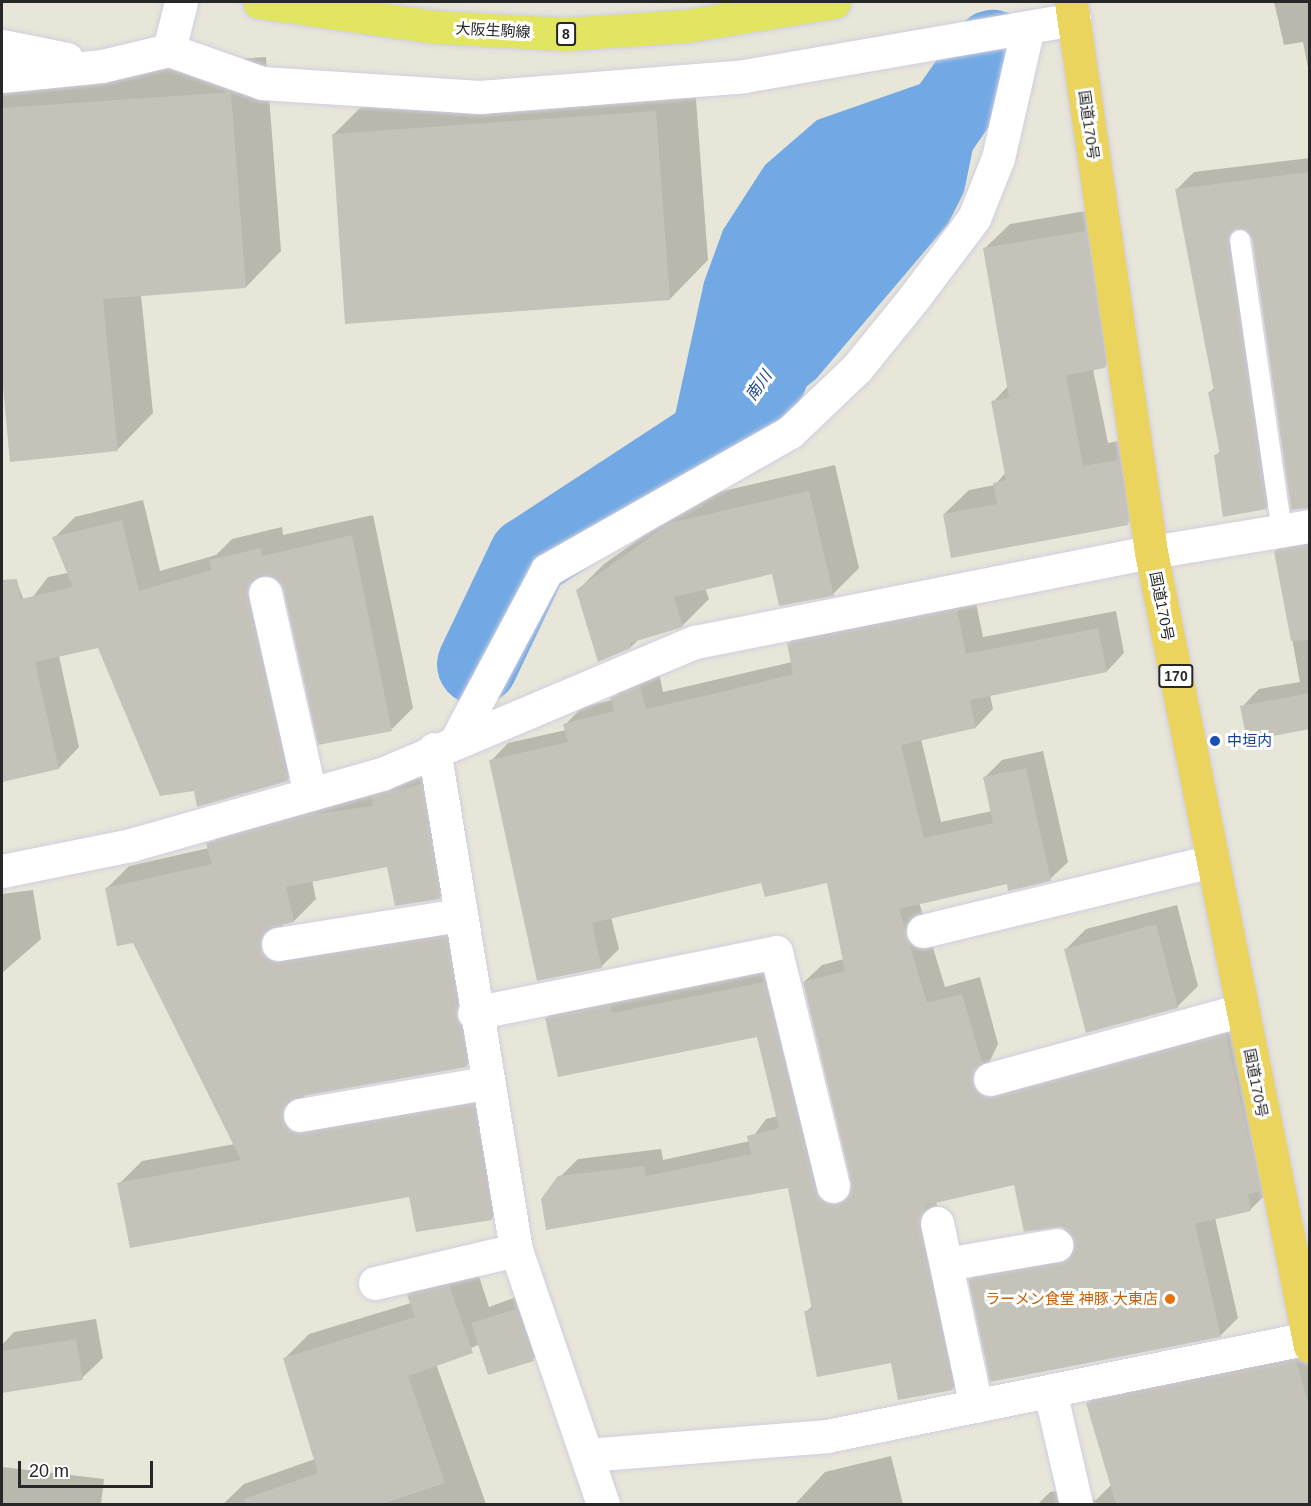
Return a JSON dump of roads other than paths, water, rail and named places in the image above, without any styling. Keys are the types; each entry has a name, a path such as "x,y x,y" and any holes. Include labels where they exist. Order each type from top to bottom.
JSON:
{"highway":[{"name":"国道170号","path":"1072,10 1151,552 1309,1341"}],"main road":[{"name":"大阪生駒線","path":"259,2 297,10 435,27 565,34 686,26 834,2"}],"street":[{"path":"169,50 181,2"},
{"path":"2,76 102,66 169,50 262,83 480,97 744,76 1028,27 1072,10"},
{"path":"603,1504 516,1250 485,1083 459,915 445,744 547,570 790,432 857,369 974,218 998,159 1028,27"},
{"path":"2,46 102,66"},
{"path":"2,872 131,845 382,774 445,744 695,642 1151,552 1296,529"},
{"path":"265,592 310,794"},
{"path":"923,931 1213,861"},
{"path":"278,944 459,915"},
{"path":"474,1013 776,952 833,1186"},
{"path":"990,1080 1242,1010"},
{"path":"300,1115 485,1083"},
{"path":"937,1223 976,1406"},
{"path":"946,1264 1056,1245"},
{"path":"375,1283 516,1250"},
{"path":"587,1455 826,1436 1309,1341"},
{"path":"1050,1391 1076,1504"}],"lane":[{"path":"1240,240 1296,529"}],"water":[{"path":"960,70 985,89 964,192 948,224 816,379 782,406 704,461 670,438 704,282 723,230 765,165 817,120"}],"waterway":[{"name":"南川","path":"907,172 992,50"},
{"name":"南川","path":"477,664 528,557 733,423 767,375"}],"place":[{"name":"中垣内","path":"1215,741"},
{"name":"ラーメン食堂 神豚 大東店","path":"1170,1299"}]}
